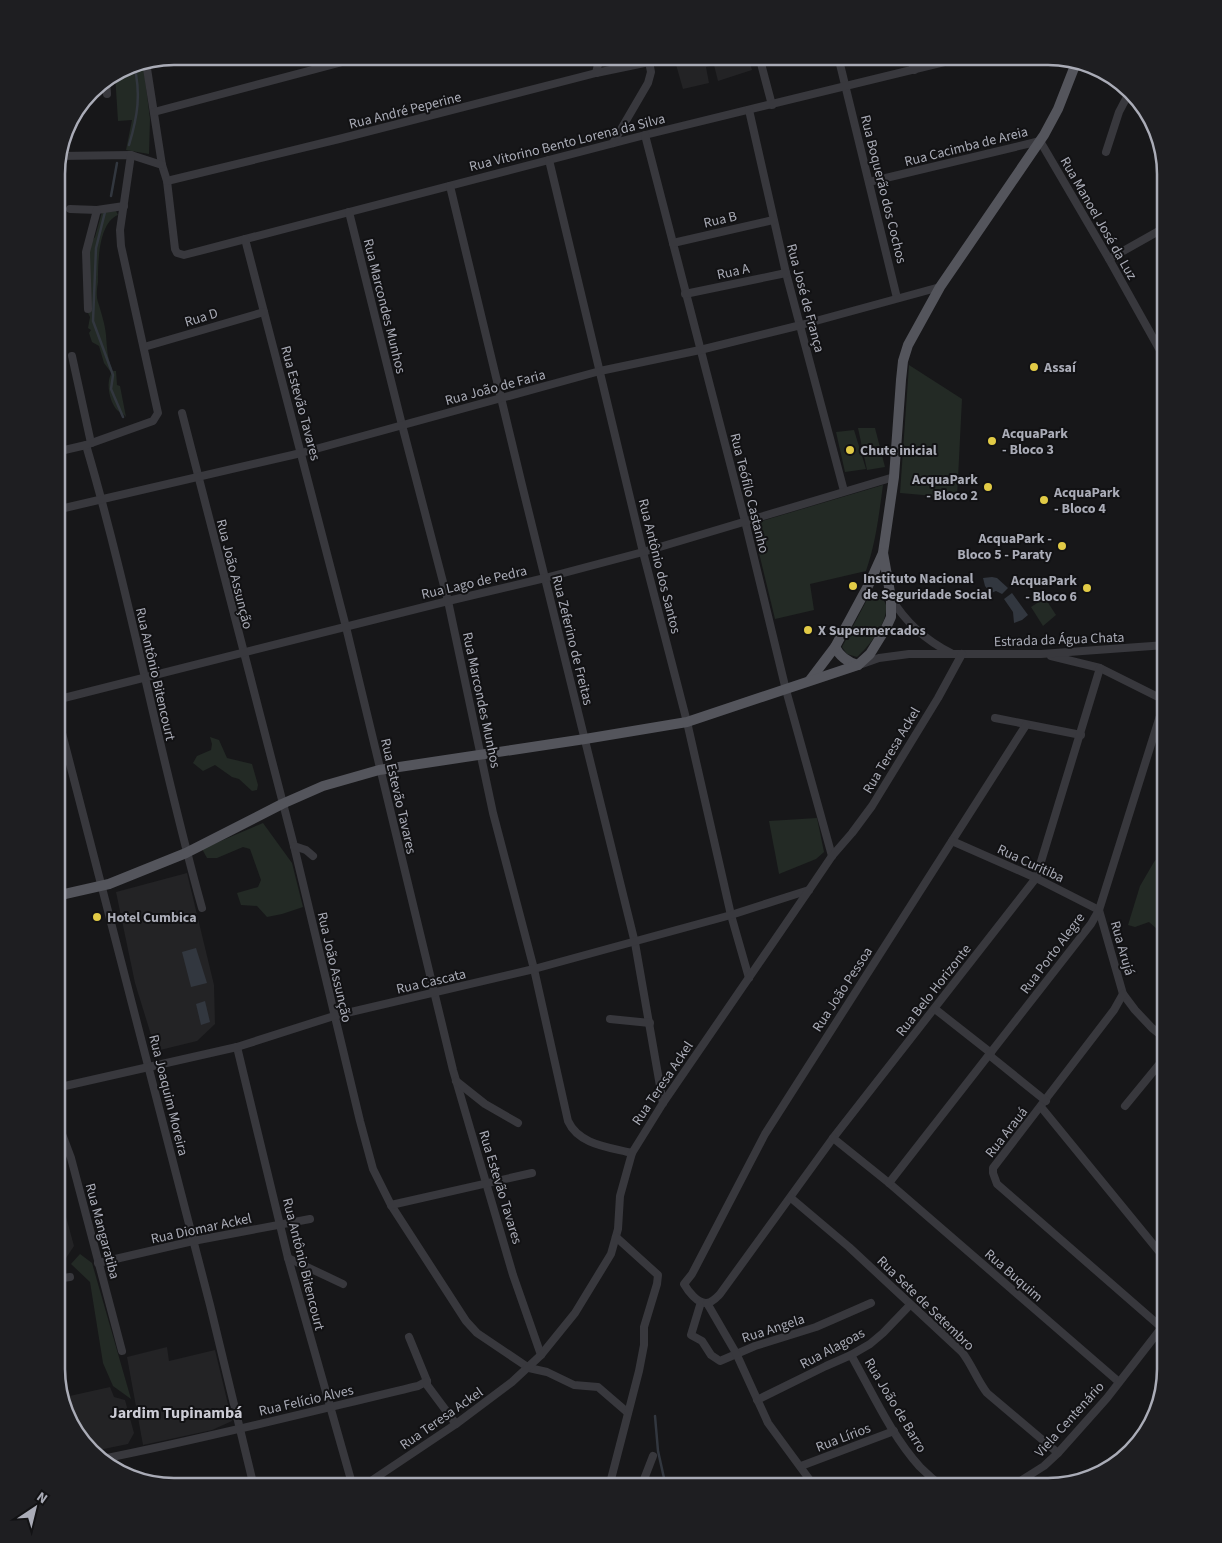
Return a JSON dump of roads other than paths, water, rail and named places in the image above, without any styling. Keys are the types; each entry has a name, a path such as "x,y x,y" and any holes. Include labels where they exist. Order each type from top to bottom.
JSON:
{"main road":[{"path":"810,680 835,647 869,584 883,553 894,477 903,361 908,345 918,324 940,288 1040,140 1058,109 1074,69"},
{"path":"65,894 101,886 186,853 282,804 323,786 380,770 585,740 687,722 858,665 870,654 891,617 891,598 883,553"},
{"path":"869,584 882,589 891,598"},
{"path":"835,647 842,657 858,665"}],"street":[{"path":"154,112 330,65"},
{"path":"596,73 598,65"},
{"name":"Rua André Peperine","path":"167,181 339,140 626,65"},
{"path":"613,143 648,82 651,72 650,65"},
{"path":"761,65 772,105"},
{"name":"Rua Boquerão dos Cochos","path":"840,65 897,298"},
{"path":"913,65 914,70"},
{"name":"Rua Vitorino Bento Lorena da Silva","path":"167,181 175,249 176,252 184,255 613,143 934,65"},
{"path":"147,69 162,165 167,181"},
{"path":"107,89 107,94"},
{"path":"1106,152 1119,112 1126,98"},
{"name":"Rua José de França","path":"749,110 786,273 844,491"},
{"name":"Rua Teófilo Castanho","path":"645,135 745,521 786,690 832,856"},
{"name":"Rua Cacimba de Areia","path":"869,182 1040,140"},
{"name":"Rua Manoel José da Luz","path":"1040,140 1157,345"},
{"path":"67,156 131,154 162,165"},
{"path":"65,450 88,444 153,421 158,413 121,246 120,230 131,154"},
{"name":"Rua Antônio dos Santos","path":"549,160 643,552 687,722 731,915 749,978"},
{"name":"Rua Zeferino de Freitas","path":"450,186 636,943 664,1103"},
{"path":"70,210 97,210 124,206"},
{"path":"88,309 86,252 97,210"},
{"name":"Rua Marcondes Munhos","path":"349,212 448,601 501,842 534,970 568,1121 572,1129 588,1141 632,1153"},
{"name":"Rua B","path":"673,243 773,220"},
{"path":"1109,259 1157,232"},
{"name":"Rua Estevão Tavares","path":"245,239 346,627 433,994 456,1081 514,1275 541,1356"},
{"name":"Rua A","path":"685,294 786,273"},
{"name":"Rua João de Faria","path":"65,508 301,453 600,371 700,350 940,288"},
{"name":"Rua D","path":"144,347 264,312"},
{"name":"Rua Antônio Bitencourt","path":"72,356 88,444 186,853 202,908"},
{"name":"Rua João Assunção","path":"182,413 294,846 373,1170 391,1205 466,1321 484,1338 529,1368 547,1372 574,1385 598,1387 627,1412"},
{"name":"Rua Lago de Pedra","path":"65,698 643,552 894,477"},
{"name":"Estrada da Água Chata","path":"891,598 900,613 920,633 937,646 953,653"},
{"name":"Estrada da Água Chata","path":"858,665 893,656 953,653 1041,654 1157,646"},
{"name":"Rua Teresa Ackel","path":"375,1478 456,1424 529,1368 541,1356 575,1313 611,1254 616,1237 620,1196 632,1153 832,856 872,806 938,698 962,654"},
{"path":"1041,654 1100,668 1157,696"},
{"name":"Rua Belo Horizonte","path":"704,1303 720,1294 833,1138 1036,878 1100,668"},
{"path":"995,718 1081,735"},
{"name":"Rua João Pessoa","path":"704,1303 691,1294 685,1286 765,1134 1026,725"},
{"name":"Rua Porto Alegre","path":"889,1184 1091,924 1099,910 1157,725"},
{"name":"Rua Joaquim Moreira","path":"65,745 149,1067 252,1478"},
{"name":"Rua Curitiba","path":"952,841 1036,878 1099,910"},
{"path":"294,846 306,850 313,856"},
{"name":"Rua Cascata","path":"65,1086 237,1047 334,1016 534,970 636,943 809,890"},
{"name":"Rua Arujá","path":"1099,910 1123,994"},
{"path":"1123,994 1134,1010 1157,1032"},
{"name":"Rua Arauá","path":"1123,994 1114,1010 1044,1104 993,1168 994,1180 1157,1318"},
{"path":"935,1009 990,1054 1044,1104 1157,1248"},
{"path":"610,1019 650,1023"},
{"name":"Rua Antônio Bitencourt","path":"237,1047 288,1258 350,1478"},
{"path":"1126,1106 1157,1067"},
{"path":"456,1081 485,1104 518,1123"},
{"name":"Rua Buquim","path":"833,1138 1119,1382"},
{"name":"Rua Mangaratiba","path":"65,1142 71,1158 122,1351"},
{"path":"391,1205 532,1173"},
{"name":"Rua Sete de Setembro","path":"791,1198 849,1247 962,1352 968,1359 979,1384 987,1393 1058,1453"},
{"name":"Rua Diomar Ackel","path":"98,1263 193,1241 310,1219"},
{"path":"611,1478 639,1371 644,1345 644,1327 658,1275 616,1237"},
{"path":"288,1258 343,1284"},
{"path":"65,1278 70,1277"},
{"path":"704,1303 736,1353 768,1423 809,1478"},
{"name":"Rua Angela","path":"704,1303 691,1335 702,1341 711,1355 718,1360 723,1360 736,1353 816,1327 870,1303"},
{"name":"Rua Alagoas","path":"757,1400 852,1355 883,1333 910,1305"},
{"path":"1119,1382 1157,1333"},
{"path":"409,1337 427,1385 456,1424"},
{"name":"Rua João de Barro","path":"852,1355 894,1431 920,1468 932,1478"},
{"name":"Rua Felício Alves","path":"111,1457 418,1386 427,1381"},
{"name":"Viela Centenário","path":"1025,1478 1044,1466 1058,1453 1119,1382"},
{"name":"Rua Lírios","path":"801,1466 894,1431"},
{"path":"644,1478 653,1456"}],"waterway":[{"path":"129,145 138,105 135,72"},
{"path":"111,196 117,163"},
{"path":"105,212 96,248 93,321 113,375 111,389 123,417"},
{"path":"655,1416 658,1451 664,1478"}],"place":[{"name":"Assaí","path":"1034,367"},
{"name":"AcquaPark - Bloco 3","path":"992,441"},
{"name":"Chute inicial","path":"850,450"},
{"name":"AcquaPark - Bloco 2","path":"988,487"},
{"name":"AcquaPark - Bloco 4","path":"1044,500"},
{"name":"AcquaPark - Bloco 5 - Paraty","path":"1062,546"},
{"name":"Instituto Nacional de Seguridade Social","path":"853,586"},
{"name":"AcquaPark - Bloco 6","path":"1087,588"},
{"name":"X Supermercados","path":"808,630"},
{"name":"Hotel Cumbica","path":"97,917"}],"district":[{"name":"Jardim Tupinambá","path":"176,1412"}]}
